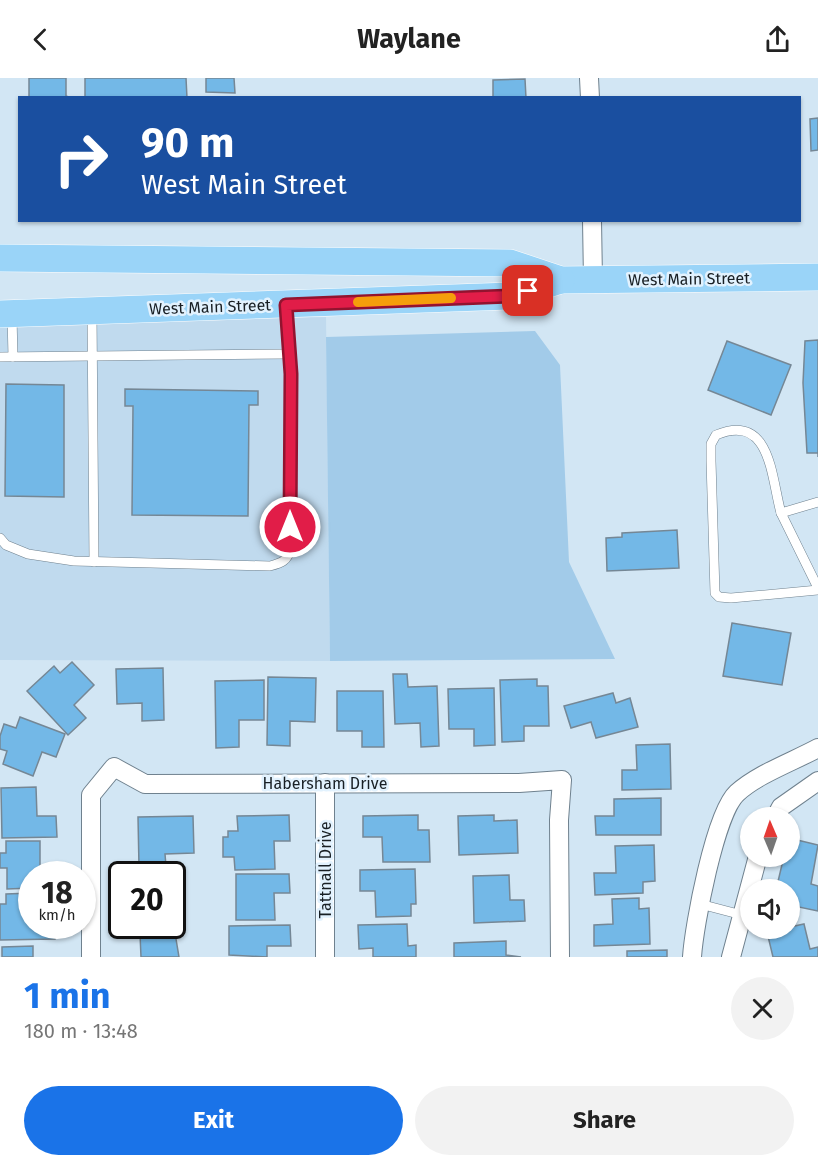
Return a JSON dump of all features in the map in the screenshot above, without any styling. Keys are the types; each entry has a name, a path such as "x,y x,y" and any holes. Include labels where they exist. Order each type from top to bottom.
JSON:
{"main road":[{"name":"West Main Street","path":"0,258 510,263 561,280"},
{"name":"West Main Street","path":"6,313 511,296 561,280 818,277"}],"street":[{"path":"589,78 590,96"},
{"path":"592,222 593,280"},
{"path":"692,957 700,904 725,811 736,794 818,748"},
{"name":"Habersham Drive","path":"91,957 91,795 114,767 145,784 519,783 562,780 559,820 560,957"},
{"path":"784,807 818,781"},
{"name":"Tattnall Drive","path":"325,783 325,957"},
{"path":"731,957 740,923"}],"lane":[{"path":"0,538 6,545 28,554 94,562 270,566 289,557 291,374 286,305"},
{"path":"92,311 94,562"},
{"path":"6,313 13,357"},
{"path":"0,357 288,354"},
{"path":"733,429 747,431 757,437 765,447 782,513 818,589 731,598 724,598 715,593 711,444 716,435 733,429"},
{"path":"782,513 818,502"},
{"path":"700,904 740,914"}],"shaded area":[{"path":"326,317 330,661 0,660 0,325"},
{"path":"535,331 560,365 569,562 615,659 330,661 326,337"}],"building":[{"path":"29,78 66,78 66,96 29,96"},
{"path":"85,78 186,78 187,96 85,96"},
{"path":"206,78 234,78 235,93 206,92"},
{"path":"525,79 526,96 493,96 493,80"},
{"path":"818,118 818,150 811,151 810,119"},
{"path":"818,340 818,453 807,453 803,383 805,341"},
{"path":"727,341 791,365 771,415 708,390"},
{"path":"6,384 64,385 64,497 5,496"},
{"path":"125,389 258,391 258,405 249,405 248,516 132,515 133,406 125,406"},
{"path":"677,530 679,568 607,571 606,538 622,537 622,533"},
{"path":"732,623 791,633 782,685 723,676"},
{"path":"72,662 94,685 74,705 86,718 68,735 27,691 54,666 60,673"},
{"path":"163,668 164,720 142,721 142,703 117,704 116,669"},
{"path":"393,674 407,674 408,687 437,686 439,746 421,747 420,723 395,724"},
{"path":"268,677 316,678 315,722 290,721 290,746 267,745"},
{"path":"537,679 537,686 548,686 549,726 524,726 524,741 502,742 500,680"},
{"path":"264,680 264,720 239,720 239,747 216,748 215,681"},
{"path":"494,688 495,745 474,746 474,729 449,729 448,689"},
{"path":"337,691 383,691 384,747 362,747 362,731 337,731"},
{"path":"613,693 616,703 630,698 638,727 596,738 591,722 571,728 564,706"},
{"path":"20,717 65,734 56,757 42,752 33,776 3,764 7,751 0,749 0,736 4,724 16,728"},
{"path":"670,744 671,789 622,790 622,770 637,770 636,745"},
{"path":"36,787 37,816 56,816 57,837 2,838 1,788"},
{"path":"661,798 661,835 596,835 595,816 614,816 614,799"},
{"path":"289,815 290,841 274,841 275,869 235,870 234,857 223,857 223,837 228,837 228,831 238,831 237,816"},
{"path":"418,815 418,830 429,830 430,862 383,862 382,837 363,837 363,816"},
{"path":"494,815 494,821 517,820 518,853 459,855 458,816"},
{"path":"193,816 194,853 165,854 166,861 139,861 138,817"},
{"path":"6,841 40,841 40,861 18,861 18,889 7,889 7,868 0,868 0,853 6,853"},
{"path":"800,841 818,845 811,884 818,886 818,911 800,907 800,879 779,879 781,867 800,867"},
{"path":"654,845 655,881 643,882 643,893 595,895 594,873 616,873 615,846"},
{"path":"415,869 416,904 411,904 411,916 376,917 375,891 360,891 360,870"},
{"path":"236,874 289,874 290,893 274,893 275,920 236,920"},
{"path":"509,875 510,900 524,900 525,921 474,923 473,876"},
{"path":"6,894 18,894 18,939 55,939 0,940 0,904 6,904"},
{"path":"639,898 639,909 649,908 650,944 594,946 594,925 613,924 612,899"},
{"path":"407,924 408,946 416,945 416,957 373,957 373,948 359,949 358,925"},
{"path":"804,924 810,949 818,947 818,957 773,957 769,939 800,939 800,925"},
{"path":"290,925 291,946 267,946 267,957 229,955 229,926"},
{"path":"140,939 176,939 179,957 141,957"},
{"path":"506,941 506,955 521,957 454,957 454,943"},
{"path":"33,946 33,957 2,957 2,947"},
{"path":"667,950 667,957 627,957 627,951"}],"slow traffic":[{"path":"358,302 451,298"}],"route":[{"path":"290,527 291,374 286,305 511,296 528,291"}]}
